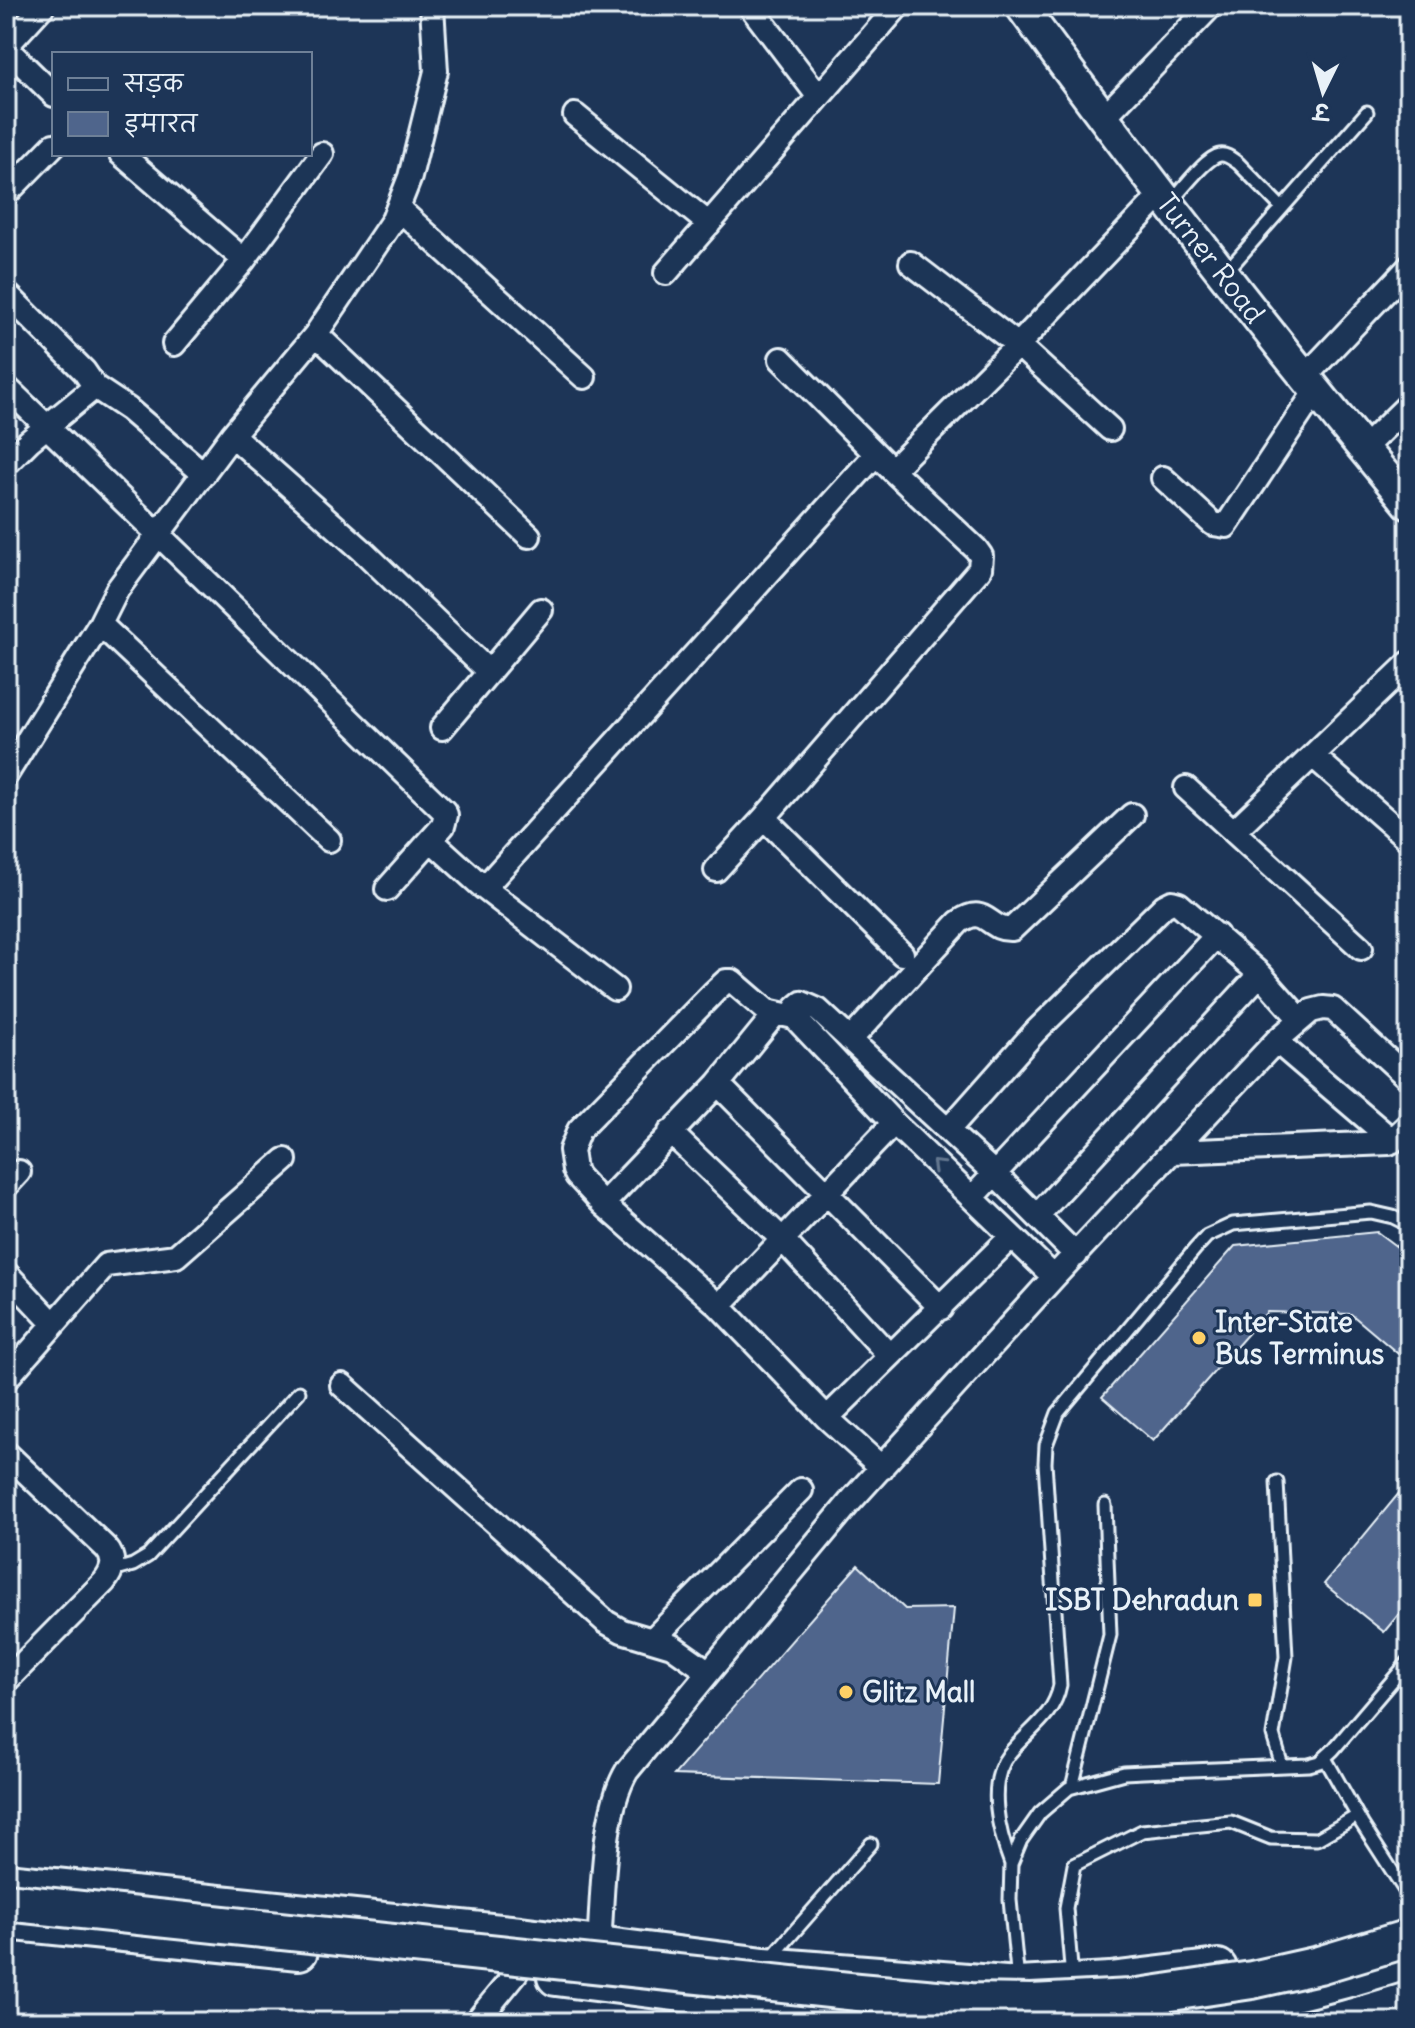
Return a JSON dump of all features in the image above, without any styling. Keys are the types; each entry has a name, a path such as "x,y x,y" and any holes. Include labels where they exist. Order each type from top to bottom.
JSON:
{"highway":[{"path":"6,1882 599,1944 1114,2018 1255,2011 1307,1990 1409,1960"},
{"path":"6,1902 858,1992 984,2002 1105,2000 1206,1988 1319,1965 1409,1938"},
{"path":"1028,2006 1072,1983 1201,1971 1287,1956 1409,1920"},
{"path":"6,1921 516,1973 760,2003 968,2021"}],"main road":[{"name":"Turner Road","path":"1021,6 1103,118 1309,385 1409,504"}],"street":[{"path":"43,6 8,46 10,54 52,93"},
{"path":"8,764 100,624 117,590 232,435 316,334 383,236 410,177 436,71 432,6"},
{"path":"750,6 819,97"},
{"path":"666,273 898,6"},
{"path":"1103,118 1211,6"},
{"path":"575,115 709,224"},
{"path":"6,194 52,147"},
{"path":"174,344 244,260 322,154"},
{"path":"123,156 244,260"},
{"path":"484,888 884,462 1018,345 1166,199"},
{"path":"398,208 584,377"},
{"path":"911,263 1018,345 1110,429"},
{"path":"1163,478 1213,524 1226,526 1309,385 1409,267"},
{"path":"6,293 84,371 95,387 128,409 204,474"},
{"path":"316,334 529,536"},
{"path":"716,870 983,562 976,549 781,359"},
{"path":"6,387 444,811 443,826 387,889"},
{"path":"6,464 45,427 95,387"},
{"path":"1363,449 1409,404"},
{"path":"232,435 363,551 489,672"},
{"path":"442,728 541,610"},
{"path":"100,624 329,840"},
{"path":"1235,830 1409,663"},
{"path":"1313,756 1409,840"},
{"path":"1186,788 1361,948"},
{"path":"850,1040 959,922 975,914 997,927 1012,929 1132,815"},
{"path":"764,818 902,954"},
{"path":"431,840 484,888 615,989"},
{"path":"948,1130 1035,1032 1164,906 1172,902 1179,904 1217,935 1260,974 1300,1019"},
{"path":"972,1198 1217,935"},
{"path":"1037,1216 1260,974"},
{"path":"882,1468 827,1418 719,1306 603,1204 574,1170 571,1150 579,1130 726,981 734,982 759,1006 784,1016 1054,1277"},
{"path":"603,1204 784,1016 805,1003 818,1010 901,1086 1076,1255"},
{"path":"599,1944 607,1849 619,1783 849,1503 1054,1277 1300,1019 1323,1008 1333,1009 1409,1079"},
{"path":"1276,1041 1393,1141"},
{"path":"718,1084 941,1308"},
{"path":"719,1306 828,1194 888,1115 901,1086"},
{"path":"1173,1152 1393,1141 1409,1124"},
{"path":"670,1132 783,1240 889,1355"},
{"path":"6,1379 106,1265 176,1256 285,1160"},
{"path":"827,1418 1011,1237"},
{"path":"6,1273 53,1323"},
{"path":"342,1385 606,1622 622,1631 653,1639 682,1652 709,1672"},
{"path":"6,1453 106,1548 111,1554 112,1571 6,1681"},
{"path":"653,1639 801,1490"},
{"path":"476,2022 516,1973"}],"lane":[{"path":"1224,274 1367,112"},
{"path":"1166,199 1209,160 1220,155 1238,163 1282,208"},
{"path":"1028,2006 1010,1911 1011,1864 1003,1842 998,1811 1000,1774 1008,1755 1048,1715 1060,1685 1045,1463 1046,1445 1058,1413 1195,1249 1219,1229 1233,1224 1371,1212 1409,1225"},
{"path":"112,1571 133,1565 148,1556 299,1392"},
{"path":"1277,1482 1286,1657 1273,1735 1282,1766"},
{"path":"1072,1787 1080,1744 1110,1635 1105,1505"},
{"path":"1011,1864 1021,1840 1040,1813 1072,1787 1124,1773 1314,1764 1325,1758 1409,1661"},
{"path":"1325,1758 1357,1816 1409,1897"},
{"path":"1072,1983 1066,1908 1074,1865 1142,1831 1231,1822 1271,1838 1317,1839 1357,1816"},
{"path":"764,1966 871,1844"}],"building":[{"name":"Inter-State Bus Terminus","path":"1377,1232 1409,1256 1409,1363 1351,1314 1267,1312 1153,1441 1102,1397 1235,1246"},
{"path":"1409,1481 1409,1602 1384,1632 1324,1584"},
{"name":"Glitz Mall","path":"858,1565 905,1609 954,1608 938,1784 674,1775"}],"place":[{"name":"Inter-State Bus Terminus","path":"1199,1338"},
{"name":"ISBT Dehradun","path":"1255,1600"},
{"name":"Glitz Mall","path":"846,1692"}]}
